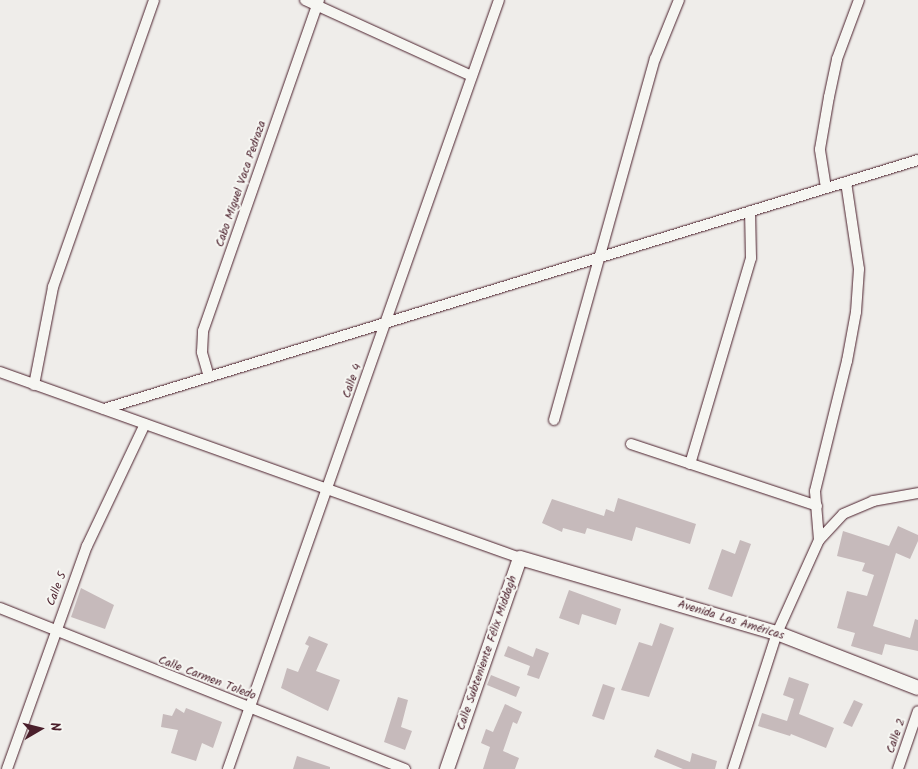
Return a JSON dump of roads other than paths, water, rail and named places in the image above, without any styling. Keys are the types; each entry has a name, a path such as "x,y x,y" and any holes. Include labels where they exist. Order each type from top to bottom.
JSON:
{"main road":[{"name":"Avenida Las Américas","path":"520,558 777,633 918,688"},
{"name":"Calle Subteniente Félix Middagh","path":"447,769 520,558"}],"street":[{"path":"34,385 53,287 154,0"},
{"path":"305,0 318,3 472,76"},
{"name":"Calle 4","path":"228,769 499,0"},
{"path":"554,420 655,59 679,0"},
{"path":"826,188 820,149 837,59 859,0"},
{"name":"Cabo Miguel Vaca Pedraza","path":"209,377 202,352 203,331 318,3"},
{"path":"104,409 918,160"},
{"path":"818,540 815,490 848,361 856,312 858,268 846,182"},
{"path":"690,464 751,258 750,211"},
{"path":"0,372 520,558"},
{"name":"Calle 5","path":"7,769 55,628 87,546 145,424"},
{"path":"631,444 817,506"},
{"path":"733,769 777,633 818,540 843,514 873,501 918,493"},
{"name":"Calle Carmen Toledo","path":"0,608 55,628 79,641 406,769"},
{"name":"Calle 2","path":"898,769 918,711"}]}
